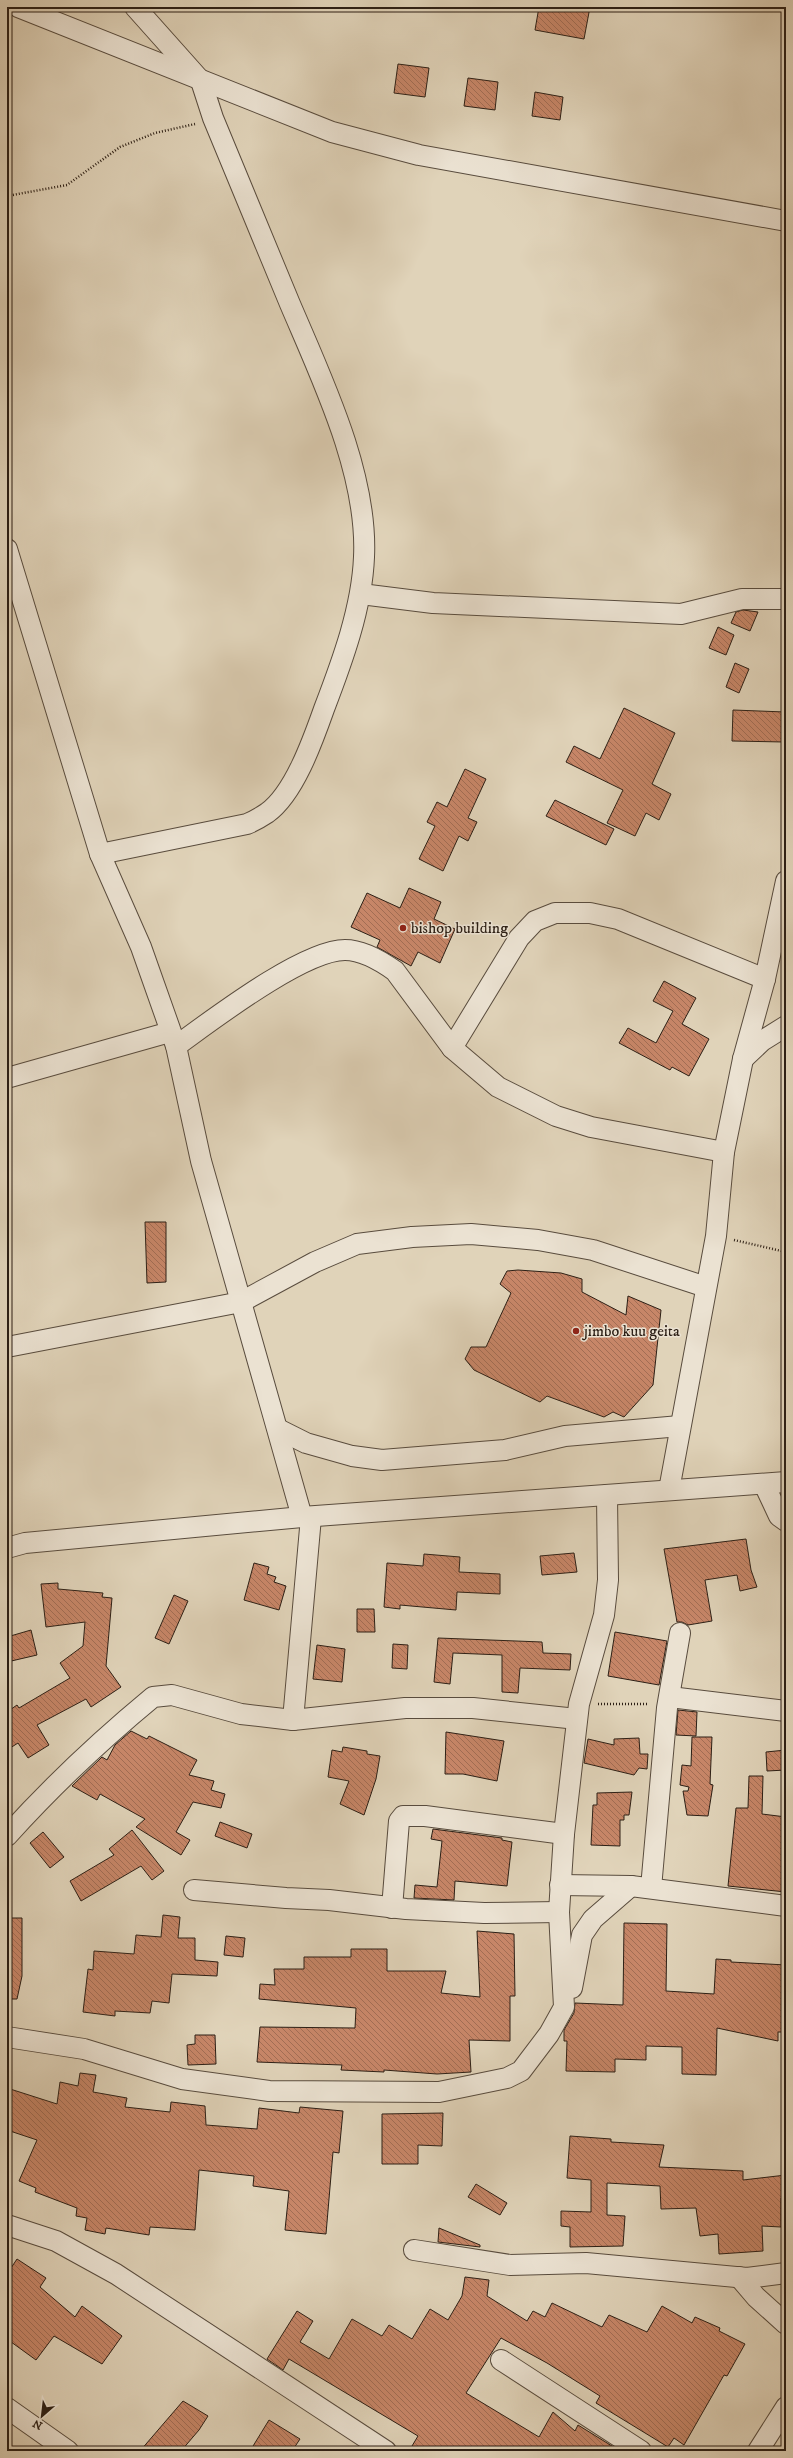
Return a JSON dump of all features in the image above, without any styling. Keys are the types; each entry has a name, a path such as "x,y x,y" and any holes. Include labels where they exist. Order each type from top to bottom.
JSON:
{"street":[{"path":"18,7 332,132 418,155 786,221"},
{"path":"100,854 247,824 268,813 283,798 320,719 336,678 361,594 364,556 361,510 350,459 317,367 213,118 201,81 135,7"},
{"path":"7,549 100,854 141,947 173,1039 201,1160 278,1429 306,1517 293,1720"},
{"path":"361,594 433,603 492,607 681,614 742,599 786,599"},
{"path":"669,1490 716,1236 724,1152 742,1059 765,979 786,881"},
{"path":"452,1048 519,938 534,921 555,913 590,913 618,919 765,979"},
{"path":"7,1078 173,1039 274,980 319,956 346,950 368,955 395,971 452,1048 498,1087 556,1116 591,1127 724,1152"},
{"path":"742,1059 762,1041 786,1026"},
{"path":"7,1347 241,1302 314,1262 357,1244 412,1237 471,1234 538,1240 593,1250 706,1287"},
{"path":"278,1429 306,1443 352,1456 382,1460 506,1450 566,1436 680,1426"},
{"path":"7,1548 25,1544 306,1517 786,1482"},
{"path":"764,1484 780,1516 786,1521"},
{"path":"564,2007 558,1912 564,1834 578,1712 604,1615 608,1580 607,1495"},
{"path":"651,1888 669,1700 680,1633"},
{"path":"7,1836 40,1799 153,1697 172,1695 241,1714 293,1720 405,1708 473,1708 578,1712"},
{"path":"669,1700 786,1711"},
{"path":"392,1908 399,1821 403,1816 425,1816 564,1834"},
{"path":"560,1885 631,1886 786,1906"},
{"path":"7,2037 84,2049 182,2079 269,2091 439,2092 507,2078 520,2071 549,2034 564,2007 574,1980 582,1935 593,1920 631,1886"},
{"path":"194,1890 286,1898 330,1900 392,1908 484,1913 558,1912"},
{"path":"7,2225 56,2241 116,2274 386,2451"},
{"path":"414,2250 510,2265 586,2263 739,2278 786,2273"},
{"path":"739,2278 756,2297 786,2324"},
{"path":"501,2360 640,2451"},
{"path":"758,2451 786,2406"},
{"path":"7,2408 68,2451"}],"path":[{"path":"7,196 67,185 120,147 155,133 213,118"},
{"path":"716,1236 786,1252"},
{"path":"578,1712 669,1700"}],"building":[{"path":"539,7 590,7 584,39 535,30"},
{"path":"398,64 429,68 425,97 394,93"},
{"path":"468,78 498,82 495,110 464,106"},
{"path":"535,92 563,97 560,120 532,116"},
{"path":"743,610 758,612 750,631 731,623 736,612"},
{"path":"718,627 734,635 726,655 709,648"},
{"path":"735,663 749,669 739,693 726,687"},
{"path":"624,708 675,733 652,784 671,794 659,820 646,813 635,836 607,823 623,790 566,762 574,746 600,759"},
{"path":"733,710 785,712 784,742 732,741"},
{"path":"465,769 486,779 468,818 477,822 468,841 459,836 443,871 419,859 435,826 427,822 437,802 447,807"},
{"path":"555,800 614,829 606,845 546,816"},
{"name":"bishop building","path":"409,888 441,902 434,919 455,929 440,963 418,952 411,966 377,947 380,940 351,927 367,893 400,908"},
{"path":"664,981 696,998 682,1024 709,1039 689,1076 672,1067 670,1070 619,1043 628,1028 656,1043 673,1011 653,1001"},
{"path":"145,1222 166,1222 166,1282 147,1283"},
{"name":"jimbo kuu geita","path":"518,1270 561,1273 582,1279 582,1292 626,1315 628,1296 661,1310 653,1385 624,1417 613,1412 604,1417 547,1396 540,1402 474,1370 465,1359 471,1347 486,1347 511,1293 500,1284 507,1271"},
{"path":"746,1539 751,1570 757,1587 740,1591 737,1575 705,1580 712,1621 688,1625 682,1622 677,1622 664,1549"},
{"path":"574,1553 577,1572 542,1575 540,1556"},
{"path":"424,1554 460,1557 459,1572 500,1574 500,1594 457,1592 456,1610 400,1605 400,1609 384,1607 387,1563 423,1566"},
{"path":"254,1563 269,1567 267,1574 276,1577 274,1582 286,1586 279,1610 244,1600"},
{"path":"58,1583 58,1589 103,1593 102,1597 112,1598 106,1666 121,1687 91,1707 86,1699 37,1725 49,1745 28,1758 18,1743 7,1750 7,1712 17,1705 19,1708 70,1678 60,1663 83,1646 85,1622 46,1627 41,1584"},
{"path":"174,1595 188,1601 169,1644 155,1638"},
{"path":"357,1609 374,1609 375,1632 357,1632"},
{"path":"31,1630 37,1655 7,1662 7,1637"},
{"path":"615,1632 667,1641 659,1685 608,1676"},
{"path":"438,1638 542,1642 543,1653 571,1654 570,1670 520,1668 518,1693 502,1692 502,1655 453,1653 450,1684 434,1682"},
{"path":"393,1644 408,1645 407,1669 392,1668"},
{"path":"317,1645 345,1649 342,1682 313,1679"},
{"path":"678,1710 697,1712 696,1736 676,1735"},
{"path":"131,1731 147,1739 149,1736 197,1760 189,1775 214,1781 211,1790 225,1794 221,1808 193,1802 176,1832 190,1840 181,1855 136,1827 145,1819 100,1794 97,1800 72,1786 102,1757 107,1760 115,1745"},
{"path":"446,1732 504,1741 497,1781 463,1774 445,1774"},
{"path":"692,1737 712,1737 710,1784 713,1785 708,1816 687,1815 683,1791 688,1791 689,1787 680,1785 682,1765 691,1766"},
{"path":"639,1738 640,1754 648,1754 647,1769 639,1768 634,1775 584,1763 588,1739 614,1745 614,1739"},
{"path":"343,1747 367,1751 367,1754 380,1756 376,1779 364,1815 340,1804 349,1781 328,1777 332,1750 342,1752"},
{"path":"786,1750 786,1770 767,1771 766,1752"},
{"path":"749,1776 763,1776 762,1814 786,1817 786,1892 728,1886 736,1808 748,1808"},
{"path":"632,1792 629,1815 624,1815 624,1820 620,1820 620,1846 591,1845 593,1805 597,1805 597,1793"},
{"path":"220,1822 252,1834 247,1848 215,1836"},
{"path":"433,1829 502,1838 502,1840 512,1842 507,1886 455,1881 454,1900 414,1898 415,1885 437,1887 442,1841 431,1839"},
{"path":"132,1830 164,1871 152,1880 141,1866 81,1901 70,1881 114,1855 109,1849"},
{"path":"43,1832 64,1857 50,1868 30,1843"},
{"path":"163,1915 180,1917 178,1938 195,1938 195,1960 218,1962 217,1976 172,1974 169,2003 152,2001 150,2013 115,2011 115,2016 83,2012 88,1969 93,1970 94,1951 134,1954 136,1935 161,1937"},
{"path":"8,1918 22,1918 22,1976 17,1999 7,1999"},
{"path":"624,1923 667,1924 666,1991 714,1994 716,1959 731,1960 731,1962 786,1965 786,2032 778,2032 778,2041 717,2028 716,2075 682,2074 682,2047 646,2046 646,2060 615,2059 615,2072 566,2071 567,2041 564,2041 564,2030 574,2013 575,2003 623,2005"},
{"path":"477,1931 514,1934 515,1996 510,1996 510,2041 469,2040 471,2072 437,2074 384,2070 384,2072 341,2070 342,2065 257,2062 260,2027 355,2028 356,2008 259,1999 260,1984 275,1985 274,1969 304,1969 304,1957 351,1957 351,1949 387,1949 387,1971 446,1971 441,1993 480,1997"},
{"path":"226,1936 245,1938 243,1957 224,1955"},
{"path":"195,2035 215,2035 216,2064 188,2065 187,2045 195,2044"},
{"path":"80,2073 96,2075 93,2092 127,2098 125,2107 170,2112 171,2102 205,2106 206,2125 257,2129 259,2108 299,2113 300,2107 343,2111 339,2153 333,2152 326,2234 285,2230 289,2191 253,2186 254,2176 199,2170 195,2230 150,2227 149,2235 106,2228 105,2234 85,2230 87,2218 76,2216 77,2208 35,2192 36,2188 19,2181 37,2140 7,2130 7,2088 57,2104 60,2082 78,2086"},
{"path":"443,2113 442,2146 418,2145 418,2164 382,2164 382,2114"},
{"path":"570,2136 611,2139 611,2142 664,2145 659,2167 743,2171 743,2180 786,2175 786,2198 781,2198 781,2227 762,2226 763,2251 719,2254 718,2234 700,2236 696,2208 661,2209 660,2186 607,2183 607,2215 625,2216 623,2246 570,2247 570,2227 561,2226 561,2211 591,2212 591,2180 567,2178"},
{"path":"476,2184 507,2203 500,2215 468,2197"},
{"path":"439,2228 480,2245 480,2247 438,2242"},
{"path":"17,2259 46,2278 40,2287 75,2317 82,2306 122,2336 102,2364 54,2336 36,2360 7,2339 7,2274"},
{"path":"465,2277 489,2280 487,2296 527,2321 533,2311 545,2317 552,2303 602,2327 609,2315 647,2332 662,2306 692,2323 695,2317 720,2328 719,2331 745,2344 727,2376 724,2375 684,2445 674,2438 668,2447 596,2403 600,2396 547,2363 501,2338 466,2393 539,2437 553,2412 575,2431 578,2425 620,2451 409,2451 418,2436 289,2359 283,2370 267,2359 297,2311 313,2321 300,2342 329,2359 352,2319 382,2336 389,2325 412,2339 430,2309 448,2320 462,2296"},
{"path":"183,2401 208,2416 199,2430 181,2451 140,2451"},
{"path":"269,2420 300,2439 292,2451 250,2451"}],"place":[{"name":"bishop building","path":"403,928"},
{"name":"jimbo kuu geita","path":"576,1331"}]}
